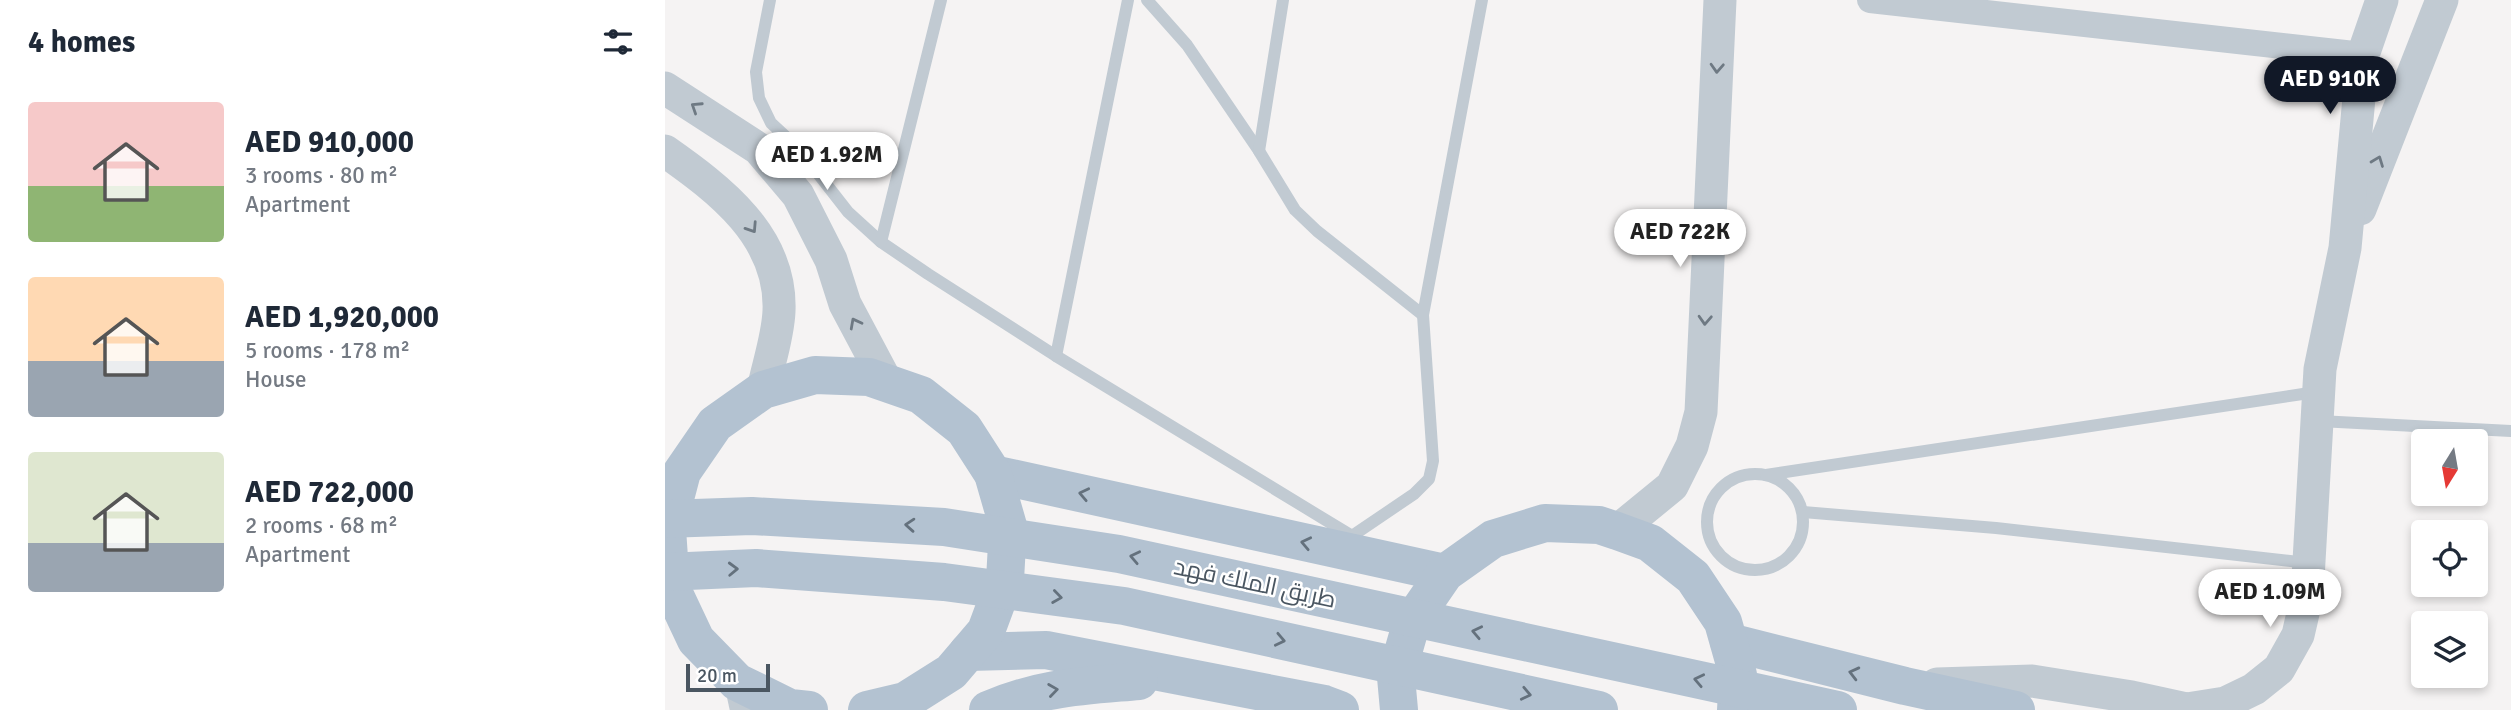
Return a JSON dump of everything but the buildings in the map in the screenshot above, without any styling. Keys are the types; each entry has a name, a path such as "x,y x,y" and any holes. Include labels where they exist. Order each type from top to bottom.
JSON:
{"main road":[{"path":"809,710 740,696 696,640 673,610 667,529 673,473 715,424 763,390 815,375 870,377 921,395 964,429 993,474 1008,526 1005,580 986,631 951,672 905,701 867,710"},
{"path":"993,474 1351,544 1445,573"},
{"name":"طريق الملك فهد","path":"665,519 752,516 944,527 1119,554 1838,710"},
{"path":"1399,710 1397,677 1412,621 1445,573 1493,539 1545,523 1599,525 1650,543 1693,577 1723,622 1738,675 1736,710"},
{"name":"طريق الملك فهد","path":"665,572 756,568 944,582 1124,606 1599,710"},
{"path":"1729,642 2016,710"},
{"path":"968,652 1046,650 1324,704 1340,710"},
{"path":"988,710 1016,698 1047,690 1186,677 1250,710"}],"street":[{"path":"1617,531 1672,486 1692,446 1701,412 1720,0"},
{"path":"1870,0 2363,55"},
{"path":"1905,685 2032,681 2187,709 2225,703 2254,689 2279,669 2298,635 2307,596 2320,369 2345,248 2363,55 2382,0"},
{"path":"2345,248 2442,0"},
{"path":"665,88 759,149 798,195 831,260 845,304 887,383"},
{"path":"665,151 712,184 743,215 766,250 776,283 779,311 763,390"}],"lane":[{"path":"770,0 755,72 759,97 771,123 798,148 848,212 881,242 1351,544 1429,479 1433,461 1423,315 1482,0"},
{"path":"881,242 941,0"},
{"path":"1056,356 1128,0"},
{"path":"1147,0 1187,45 1259,151 1295,210 1317,232 1423,315"},
{"path":"1259,151 1283,0"},
{"path":"1766,475 1790,488 1798,499 1803,512 1800,539 1794,551 1784,560 1759,569 1745,568 1721,555 1708,531 1708,518 1711,504 1727,483 1752,474 1766,475 2317,406 2511,431"},
{"path":"1803,512 1996,528 2308,563"}]}
